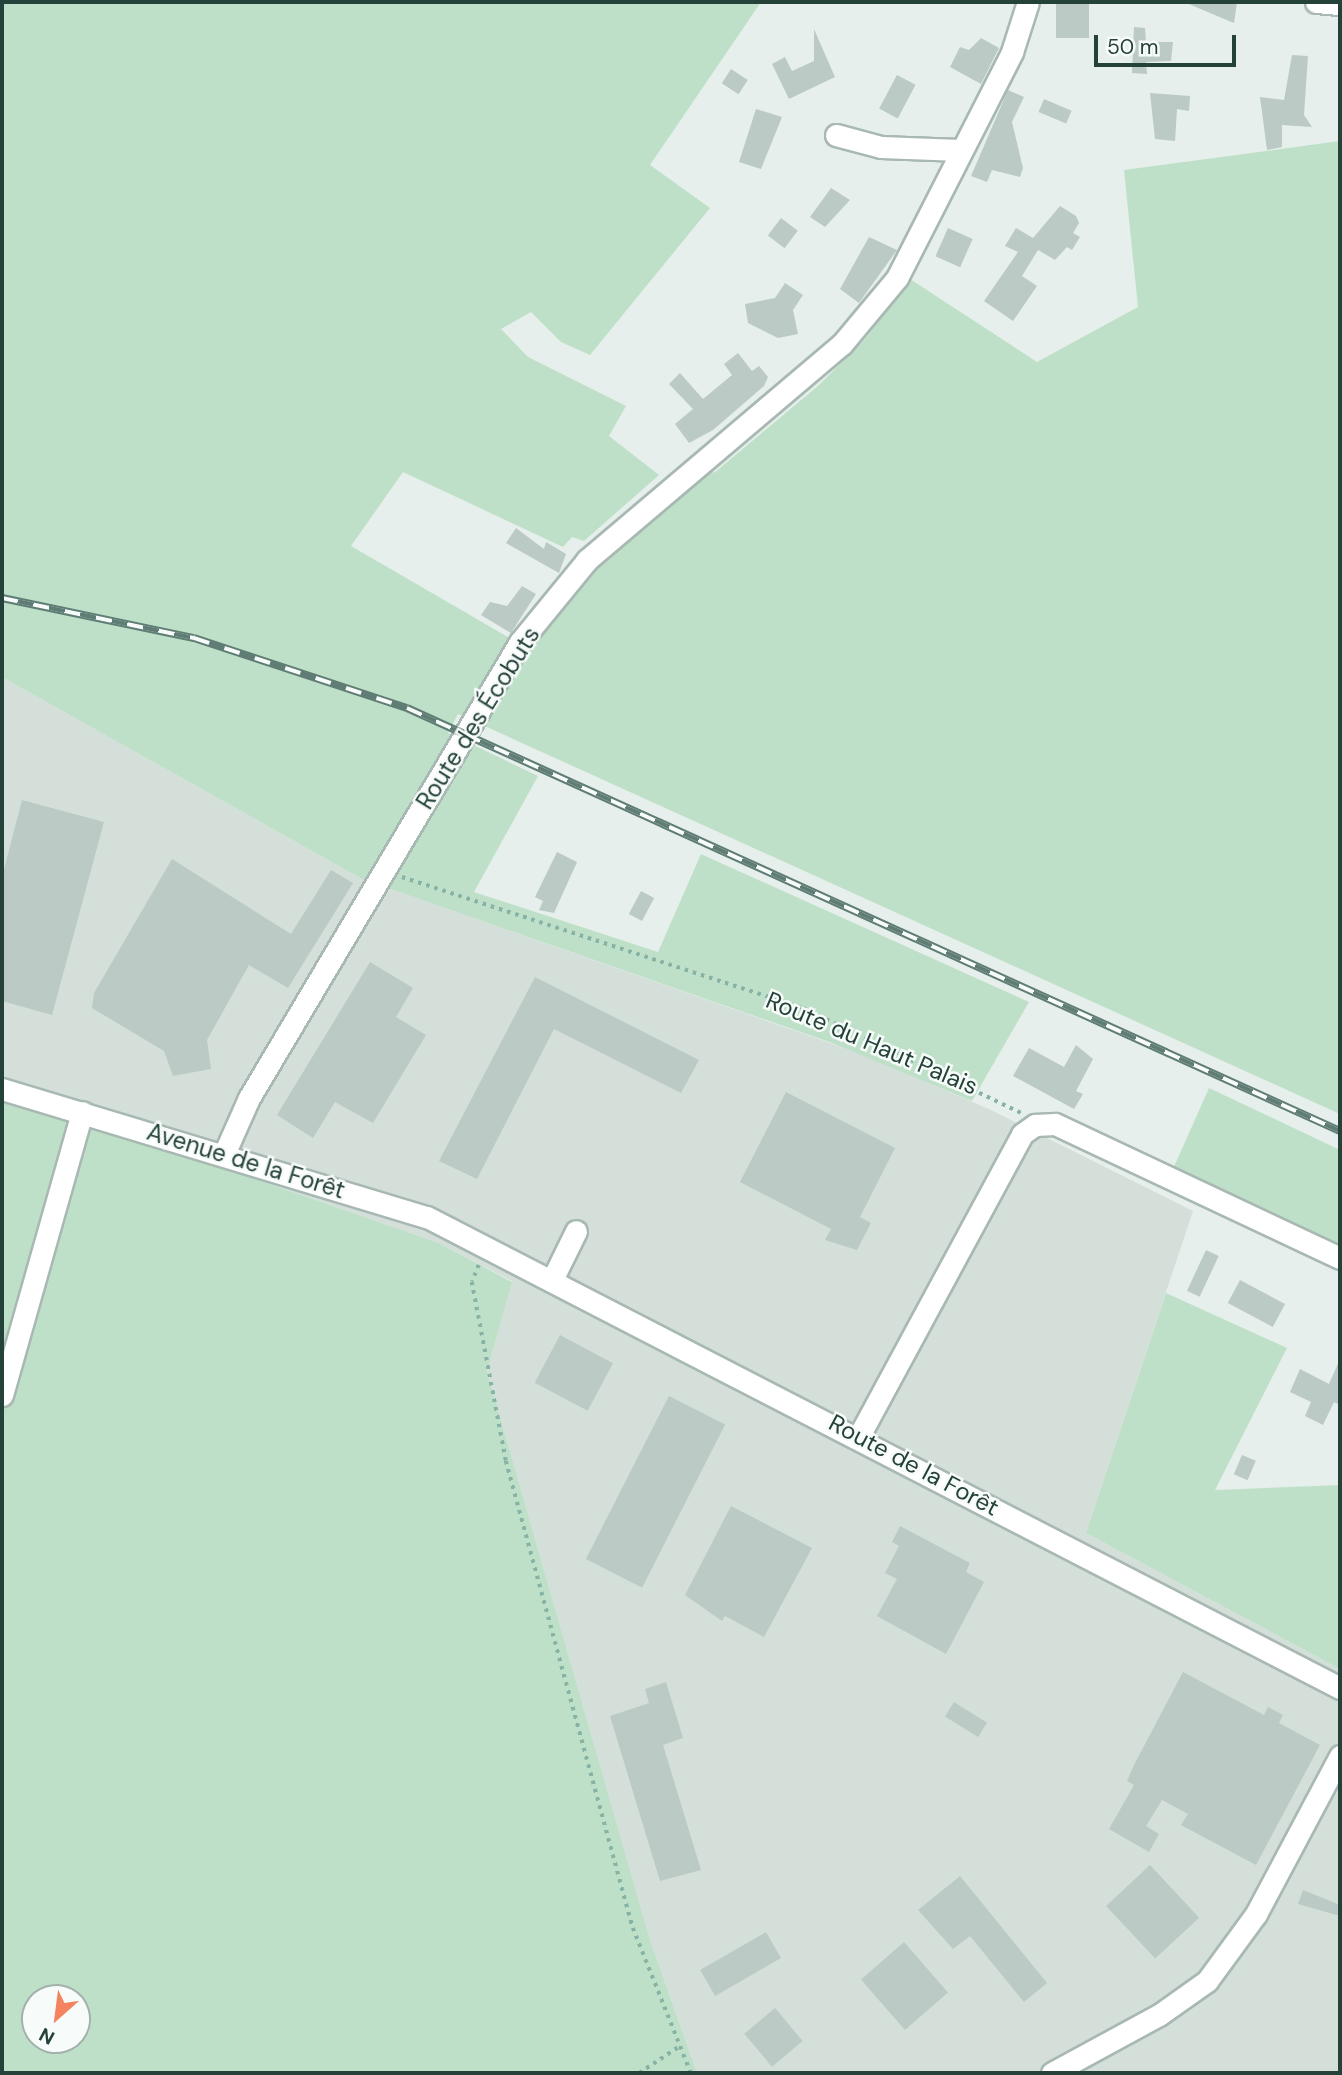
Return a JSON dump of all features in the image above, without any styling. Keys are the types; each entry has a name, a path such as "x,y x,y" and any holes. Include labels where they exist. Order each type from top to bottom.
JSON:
{"street":[{"name":"Route des Écobuts","path":"225,1152 249,1098 520,642 586,560 842,344 897,278 1012,52 1028,2"},
{"path":"1316,2 1340,4"},
{"path":"836,135 881,147 960,150"},
{"name":"Avenue de la Forêt","path":"2,1089 225,1152 427,1217 487,1244"},
{"path":"2,1395 82,1112"},
{"path":"859,1436 1022,1134 1035,1125 1055,1124 1340,1258"},
{"path":"553,1278 576,1231"},
{"name":"Route de la Forêt","path":"487,1244 1340,1688"},
{"path":"1052,2073 1159,2015 1207,1981 1256,1914 1340,1756"}],"path":[{"name":"Route du Haut Palais","path":"383,871 803,1008 1009,1102 1035,1125"},
{"path":"487,1244 472,1282 506,1461 633,1928 691,2073"},
{"path":"639,2073 680,2046"}],"shaded area":[{"path":"2,677 362,879 870,1057 991,1110 1193,1211 1086,1533 1340,1669 1340,2073 697,2073 650,1940 487,1371 512,1281 439,1243 235,1172 2,1102"}],"green space":[{"path":"2,2 761,2 650,165 710,208 590,355 561,342 531,312 501,329 528,357 626,406 609,436 659,475 584,541 572,537 563,547 403,472 351,546 527,648 569,592 625,536 711,469 714,473 819,385 866,338 910,279 1037,362 1138,307 1124,170 1340,141 1340,1114 458,714 448,733 538,776 474,892 658,952 701,854 1029,1002 972,1101 832,1043 362,879 2,677"},
{"path":"1209,1088 1340,1150 1340,1247 1173,1169"},
{"path":"2,1102 235,1172 439,1243 512,1282 487,1371 650,1940 697,2073 2,2073"},
{"path":"1166,1293 1287,1348 1215,1490 1340,1485 1340,1669 1086,1533"}],"building":[{"path":"1056,2 1089,2 1089,38 1056,38"},
{"path":"1184,2 1237,2 1234,23 1222,18"},
{"path":"1134,27 1145,28 1146,42 1173,42 1171,61 1146,62 1147,74 1132,73"},
{"path":"814,29 835,77 789,99 772,64 785,57 792,71 814,61"},
{"path":"981,38 999,48 981,84 950,67 960,47 969,50"},
{"path":"1292,55 1308,56 1304,115 1312,127 1282,125 1282,147 1267,150 1260,97 1284,100"},
{"path":"731,69 748,80 739,94 722,83"},
{"path":"897,75 916,85 898,118 879,109"},
{"path":"1008,90 1024,97 1012,122 1023,168 1020,177 992,170 987,182 971,176"},
{"path":"1150,93 1190,96 1189,111 1177,109 1175,141 1155,139"},
{"path":"1044,99 1072,111 1066,124 1039,112"},
{"path":"756,109 782,117 761,169 739,162"},
{"path":"831,188 850,200 825,227 810,217"},
{"path":"1060,206 1076,216 1079,223 1073,233 1080,237 1072,250 1067,247 1055,260 1038,250 1022,276 1037,286 1013,321 984,301 1018,252 1005,246 1016,228 1033,238"},
{"path":"781,218 798,231 785,248 768,236"},
{"path":"948,228 973,239 960,267 935,256"},
{"path":"869,237 897,250 859,303 840,289"},
{"path":"785,283 803,295 793,310 798,334 778,338 748,323 745,304 775,298"},
{"path":"738,353 752,371 759,366 768,377 764,386 713,430 689,443 675,424 693,409 669,384 680,373 703,399 732,375 724,364"},
{"path":"516,528 544,549 546,542 566,554 559,573 506,543"},
{"path":"522,586 536,594 511,633 481,615 490,602 507,606"},
{"path":"22,800 104,822 52,1015 2,1001 2,877"},
{"path":"557,852 577,862 554,913 539,910 543,901 535,897"},
{"path":"172,859 291,934 331,870 353,883 288,988 249,965 207,1040 211,1069 173,1076 164,1051 92,1008 94,993"},
{"path":"641,891 654,898 642,921 629,914"},
{"path":"370,962 413,988 396,1017 426,1035 373,1123 335,1102 313,1138 277,1115"},
{"path":"535,977 699,1060 681,1093 554,1029 477,1179 439,1161"},
{"path":"1076,1045 1093,1059 1076,1091 1083,1094 1074,1109 1013,1076 1029,1048 1064,1067"},
{"path":"786,1092 895,1148 860,1217 871,1223 857,1250 825,1240 831,1229 740,1182"},
{"path":"1206,1250 1219,1256 1200,1297 1187,1291"},
{"path":"1240,1280 1285,1304 1273,1327 1228,1303"},
{"path":"560,1335 613,1363 588,1411 535,1383"},
{"path":"1340,1359 1340,1405 1334,1402 1323,1425 1305,1416 1311,1402 1290,1392 1300,1369 1329,1384"},
{"path":"669,1396 725,1425 642,1588 586,1559"},
{"path":"1242,1455 1256,1461 1248,1480 1234,1474"},
{"path":"731,1506 812,1548 764,1637 725,1616 722,1621 685,1595"},
{"path":"900,1526 970,1563 966,1572 984,1582 946,1654 877,1616 897,1579 885,1573 899,1546 892,1542"},
{"path":"1183,1672 1264,1715 1268,1707 1283,1715 1279,1723 1320,1745 1256,1865 1181,1825 1188,1814 1162,1800 1146,1826 1159,1834 1149,1852 1109,1829 1134,1785 1127,1781 1134,1765"},
{"path":"666,1682 683,1738 663,1745 701,1870 660,1881 610,1716 649,1703 645,1689"},
{"path":"954,1702 987,1723 978,1737 945,1716"},
{"path":"1150,1865 1199,1918 1155,1959 1106,1906"},
{"path":"960,1876 1047,1983 1024,2002 970,1936 953,1949 918,1910"},
{"path":"1303,1890 1340,1905 1340,1916 1298,1904"},
{"path":"766,1932 781,1958 715,1996 700,1970"},
{"path":"904,1942 948,1993 905,2030 861,1979"},
{"path":"775,2008 803,2041 772,2067 744,2034"}],"railway":[{"path":"2,598 194,638 407,708 1340,1131"}]}
